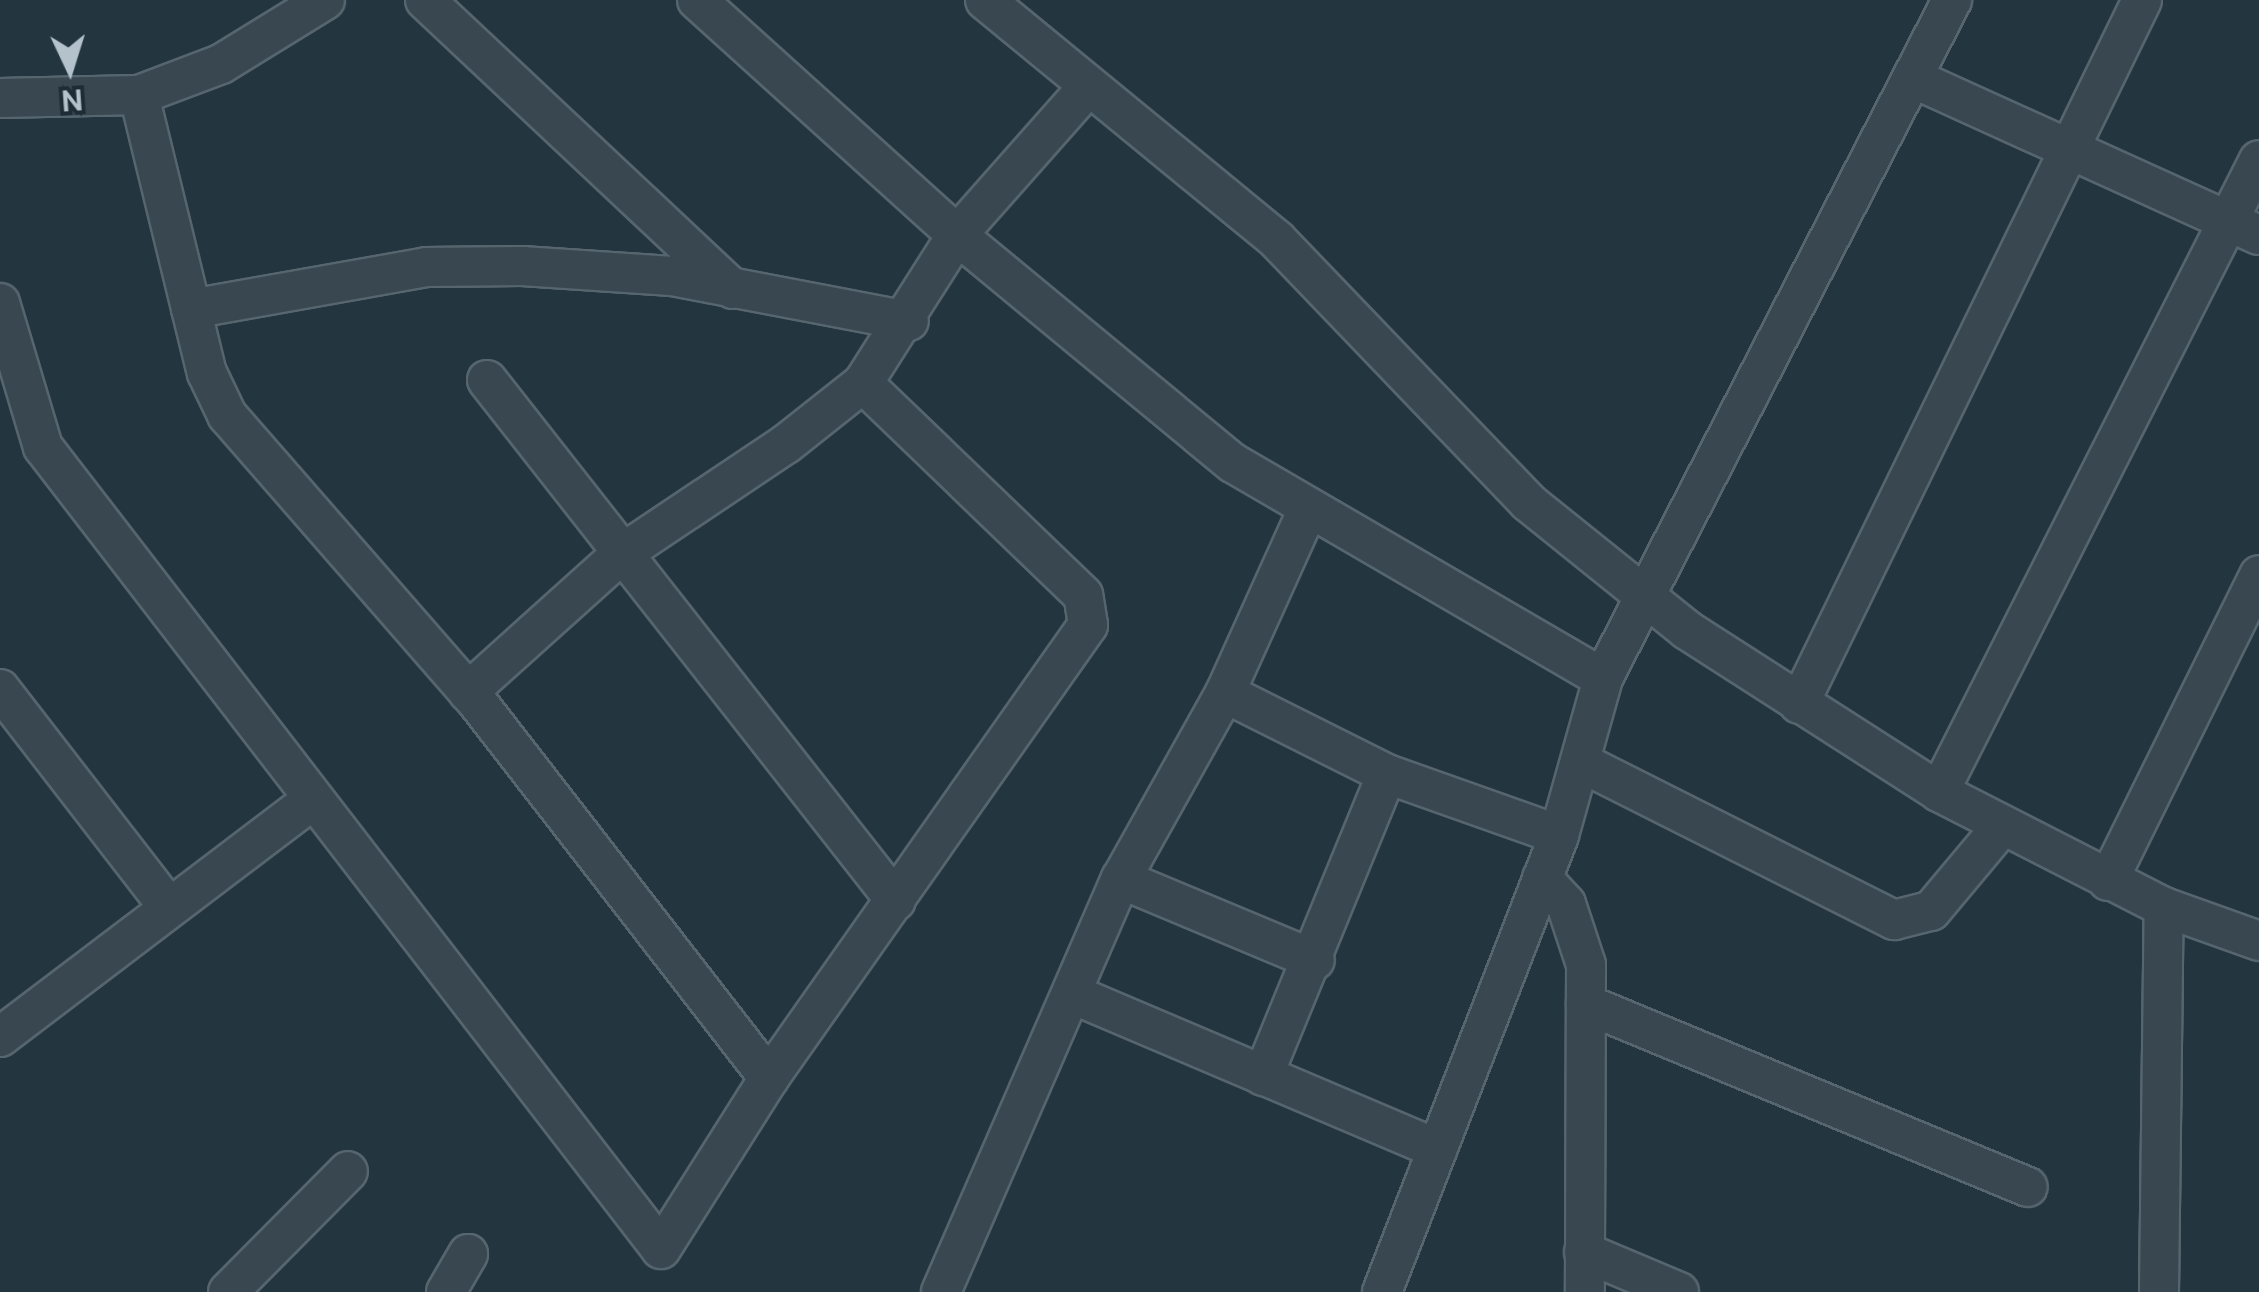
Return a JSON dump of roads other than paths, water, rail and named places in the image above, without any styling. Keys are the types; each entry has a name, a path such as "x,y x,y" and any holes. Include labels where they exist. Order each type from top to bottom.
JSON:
{"street":[{"path":"0,98 139,95 221,64 325,0"},
{"path":"425,0 733,288"},
{"path":"697,0 957,235 1233,463 1308,511 1603,678"},
{"path":"984,0 1278,240 1528,502 1643,594 1799,704 1940,792 2108,881 2164,907 2259,941"},
{"path":"1382,1292 1559,835 1603,678 1643,594 1917,80 1952,0"},
{"path":"1799,704 2066,147 2142,0"},
{"path":"1917,80 2244,228"},
{"path":"468,692 620,555 786,444 863,383 909,321 957,235 1088,87"},
{"path":"139,95 190,309 227,414 468,692 769,1078"},
{"path":"1940,792 2244,228 2259,160"},
{"path":"190,309 426,266 590,267 733,288 909,321"},
{"path":"0,302 43,446 661,1249 769,1078 1088,625 1090,608 863,383"},
{"path":"487,380 620,555 896,901"},
{"path":"942,1292 1121,879 1224,692 1308,511"},
{"path":"2108,881 2259,574"},
{"path":"0,688 166,904"},
{"path":"1224,692 1388,774 1559,835"},
{"path":"1580,762 1894,920 1931,911 2003,825"},
{"path":"1263,1076 1388,774"},
{"path":"0,1037 166,904 312,800"},
{"path":"1542,878 1579,931 1586,1004 1585,1292"},
{"path":"1121,879 1314,960"},
{"path":"2159,1292 2164,907"},
{"path":"1072,994 1438,1149"},
{"path":"1586,1004 2028,1187"},
{"path":"228,1292 348,1171"},
{"path":"1584,1252 1679,1292"},
{"path":"446,1292 468,1254"}]}
